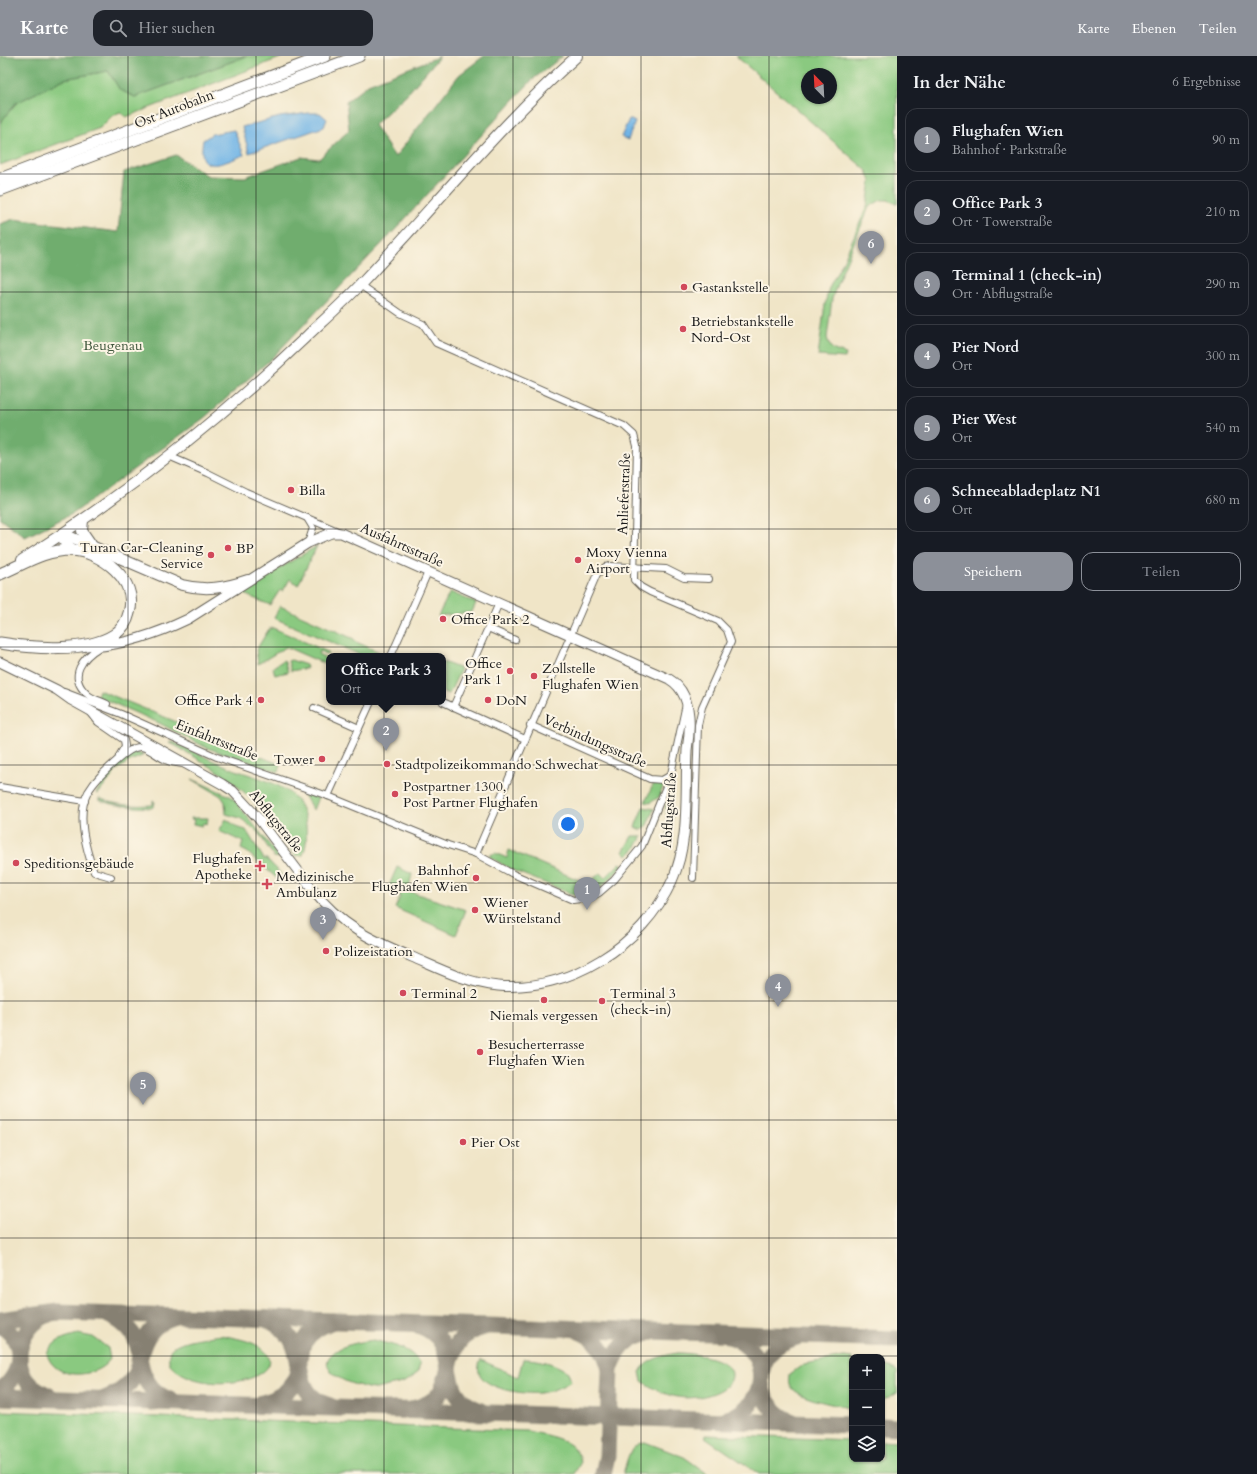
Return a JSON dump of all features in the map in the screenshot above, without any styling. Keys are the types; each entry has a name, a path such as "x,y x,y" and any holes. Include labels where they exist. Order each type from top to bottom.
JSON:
{"highway":[{"name":"Ost Autobahn","path":"0,179 325,56"},
{"name":"Ost Autobahn","path":"0,190 359,56"},
{"path":"0,643 23,646 67,647 89,643 113,636 122,627 130,608 128,589 124,579 116,571 92,556 72,550 67,546 63,539 64,534"},
{"path":"0,574 42,554 72,550"}],"main road":[{"path":"0,574 64,534 171,457 248,392 360,285 486,146 524,106 577,56"},
{"path":"83,520 82,531 91,544"},
{"path":"64,534 83,543 91,544 182,585 196,589 212,589 248,580"}],"street":[{"name":"Anlieferstraße","path":"360,285 400,313 423,324 436,343 624,426 634,435 637,446 633,577 636,583 650,592 683,605 724,625 731,642 702,708 698,725 693,878"},
{"path":"171,457 246,492 341,533"},
{"path":"307,518 313,528 308,543"},
{"name":"Ausfahrtsstraße","path":"67,647 101,646 135,639 169,628 188,619 308,543 331,533 341,533 670,679 681,688 687,702"},
{"path":"476,854 530,725 597,574 605,567 666,569 684,578 709,579"},
{"path":"392,653 428,572"},
{"path":"453,707 499,603"},
{"path":"488,628 515,640"},
{"path":"101,646 88,654 80,664 78,673 82,688 87,695 115,708 121,714"},
{"name":"Einfahrtsstraße","path":"0,662 57,690 121,714 217,757 328,796 448,845 476,854 513,874 573,900 589,898 599,894 618,875 642,846 671,774 687,702"},
{"name":"Abflugstraße","path":"57,690 87,709 126,729 233,791 258,818 311,888 339,919 368,938 468,981 497,986 524,986 557,980 579,972 607,955 625,941 657,906 673,878 680,858 684,835 687,750 689,739 687,702"},
{"name":"Verbindungsstraße","path":"446,704 525,739"},
{"path":"328,796 369,705"},
{"path":"314,708 359,728"},
{"path":"87,709 98,722 124,740 123,751 94,783 85,801 83,834 87,852 94,872 111,877"},
{"name":"Verbindungsstraße","path":"530,725 650,779 662,780 671,774"},
{"path":"116,760 129,751 141,747 167,761 188,766"},
{"path":"0,788 85,801"}],"green space":[{"path":"0,56 247,56 135,97 120,90 108,71 64,79 16,103 0,123"},
{"path":"247,56 285,56 126,117 120,112 112,116 100,128 0,165 0,123 16,103 64,79 108,71 120,90 135,97"},
{"name":"Beugenau","path":"440,56 409,92 374,125 395,157 459,75 484,56 563,56 532,80 395,230 271,359 204,418 74,513 25,537 0,518 0,224 14,219 118,232 124,172 176,155 208,176 245,177 301,157 319,159 349,130 346,102 368,84"},
{"path":"736,56 897,56 897,204 888,200 881,200 869,207 837,284 832,299 827,338 830,346 834,350 846,354 845,358 818,356 825,304 829,287 842,264 867,206 871,181 867,171"},
{"path":"317,546 298,585 290,579 283,591 280,590 270,605 239,592"},
{"path":"450,592 476,603 472,612 438,616"},
{"path":"280,606 354,639 354,641 379,653 356,653 274,618"},
{"path":"273,628 328,652 326,654 320,651 318,654 326,658 325,664 286,647 258,664 256,650 269,629"},
{"path":"284,660 288,672 275,675 273,667"},
{"path":"291,660 306,665 307,668 291,671 288,661"},
{"path":"446,663 461,669 449,694 446,693"},
{"path":"99,690 281,765 279,772 207,748 159,723 97,696"},
{"path":"170,741 219,763 277,785 288,791 303,811 307,836 303,855 296,856 262,812 241,789 222,774 169,742"},
{"path":"133,752 144,755 128,762 117,770 98,794 96,793 113,768"},
{"path":"192,779 232,797 280,858 274,857 258,832 240,818 226,814 225,802 221,796"},
{"path":"665,782 659,797 650,803 645,802 653,785"},
{"path":"671,786 673,815 670,838 667,837 668,824 666,802"},
{"path":"303,793 318,798 313,810"},
{"path":"99,798 112,803 126,805 153,805 153,801 155,802 152,808 132,807 106,802 99,800"},
{"path":"643,807 654,809 647,825 641,830 635,827"},
{"path":"191,818 208,818 207,824 203,823 202,826 193,824 194,820"},
{"path":"226,819 239,828 246,830 264,859 267,859 282,875 280,881 247,852 241,849 243,842 219,831"},
{"path":"632,836 642,836 635,849 627,856 623,852"},
{"path":"509,850 588,884 600,873 605,878 620,863 623,865 603,885 591,893 577,896 512,870 490,857 490,855 495,853 507,858"},
{"path":"397,867 412,874 408,891 466,910 456,935 395,908 400,897 398,892 388,888"},
{"path":"78,1334 93,1337 108,1348 110,1359 104,1366 86,1373 76,1374 67,1373 58,1369 51,1363 47,1354 49,1349 60,1340"},
{"path":"221,1335 237,1338 257,1345 269,1358 267,1368 257,1375 242,1381 223,1383 203,1381 184,1375 169,1363 170,1351 176,1345 195,1339"},
{"path":"374,1340 406,1350 416,1358 420,1364 419,1369 414,1376 402,1383 379,1389 371,1389 339,1378 330,1370 327,1365 328,1360 332,1354 339,1349 351,1344"},
{"path":"678,1353 693,1354 712,1358 721,1362 728,1366 732,1373 731,1380 727,1385 715,1393 691,1398 668,1395 642,1381 640,1372 647,1364 656,1358"},
{"path":"844,1357 849,1358 849,1408 825,1403 807,1397 799,1394 793,1389 790,1384 790,1374 804,1364"},
{"path":"523,1359 541,1361 557,1366 568,1372 571,1381 547,1392 531,1393 509,1391 488,1383 481,1377 478,1369 481,1360 518,1377"},
{"path":"885,1366 897,1371 897,1393 885,1399"},
{"path":"0,1411 528,1431 560,1439 567,1443 578,1454 581,1462 574,1474 0,1474"},
{"path":"705,1435 849,1440 849,1462 885,1462 885,1441 897,1442 897,1474 759,1474 705,1437"},
{"path":"645,1442 684,1457 708,1474 623,1474 632,1450 635,1446"}],"water":[{"path":"320,113 327,119 324,127 249,153 242,127 280,117"},
{"path":"629,119 635,122 628,140 621,137"},
{"path":"234,130 244,155 220,164 208,163 204,159 202,152 203,140 212,134"}],"taxiway":[{"path":"0,1320 58,1312 897,1339"},
{"path":"47,1315 30,1327 21,1345 19,1355 23,1374 29,1383 51,1397"},
{"path":"104,1399 119,1392 130,1382 137,1371 139,1358 138,1346 132,1334 122,1323 108,1315"},
{"path":"140,1357 144,1343 151,1331 161,1322 175,1316"},
{"path":"266,1319 282,1328 291,1339 306,1389 315,1399 330,1406"},
{"path":"262,1403 275,1399 286,1392 297,1376 302,1345 317,1329 333,1321"},
{"path":"0,1325 9,1332 15,1340 19,1358 14,1375 8,1384 0,1391"},
{"path":"418,1325 433,1333 442,1344 446,1355 451,1381 456,1392 465,1403 481,1411"},
{"path":"415,1408 431,1402 440,1393 452,1355 458,1344 468,1334 484,1327"},
{"path":"579,1331 591,1337 603,1350 610,1369 607,1456 603,1474"},
{"path":"610,1369 623,1346 633,1338 646,1333"},
{"path":"724,1420 739,1413 751,1404 758,1392 761,1379 759,1366 754,1354 744,1344 729,1336"},
{"path":"793,1422 781,1416 772,1408 762,1387 761,1375 764,1364 770,1353 780,1344 797,1337"},
{"path":"140,1362 144,1375 150,1386 159,1394 172,1401"},
{"path":"0,1397 849,1425"},
{"path":"885,1426 897,1427"}],"place":[{"name":"Schneeabladeplatz N1","path":"871,264"},
{"name":"Gastankstelle","path":"684,287"},
{"name":"Betriebstankstelle Nord-Ost","path":"683,329"},
{"name":"Billa","path":"291,490"},
{"name":"BP","path":"228,548"},
{"name":"Turan Car-Cleaning Service","path":"211,555"},
{"name":"Moxy Vienna Airport","path":"578,560"},
{"name":"Office Park 2","path":"443,619"},
{"name":"Office Park 1","path":"510,671"},
{"name":"Zollstelle Flughafen Wien","path":"534,676"},
{"name":"Office Park 4","path":"261,700"},
{"name":"DoN","path":"488,700"},
{"name":"Office Park 3","path":"386,751"},
{"name":"Tower","path":"322,759"},
{"name":"Stadtpolizeikommando Schwechat","path":"387,764"},
{"name":"Postpartner 1300, Post Partner Flughafen","path":"395,794"},
{"name":"Speditionsgebäude","path":"16,863"},
{"name":"Flughafen Apotheke","path":"260,866"},
{"name":"Bahnhof Flughafen Wien","path":"476,878"},
{"name":"Medizinische Ambulanz","path":"267,884"},
{"name":"Wiener Würstelstand","path":"475,910"},
{"name":"Flughafen Wien","path":"587,910"},
{"name":"Terminal 1 (check-in)","path":"323,940"},
{"name":"Polizeistation","path":"326,951"},
{"name":"Terminal 2","path":"403,993"},
{"name":"Niemals vergessen","path":"544,1000"},
{"name":"Terminal 3 (check-in)","path":"602,1001"},
{"name":"Pier Nord","path":"778,1007"},
{"name":"Besucherterrasse Flughafen Wien","path":"480,1052"},
{"name":"Pier West","path":"143,1105"},
{"name":"Pier Ost","path":"463,1142"}]}
